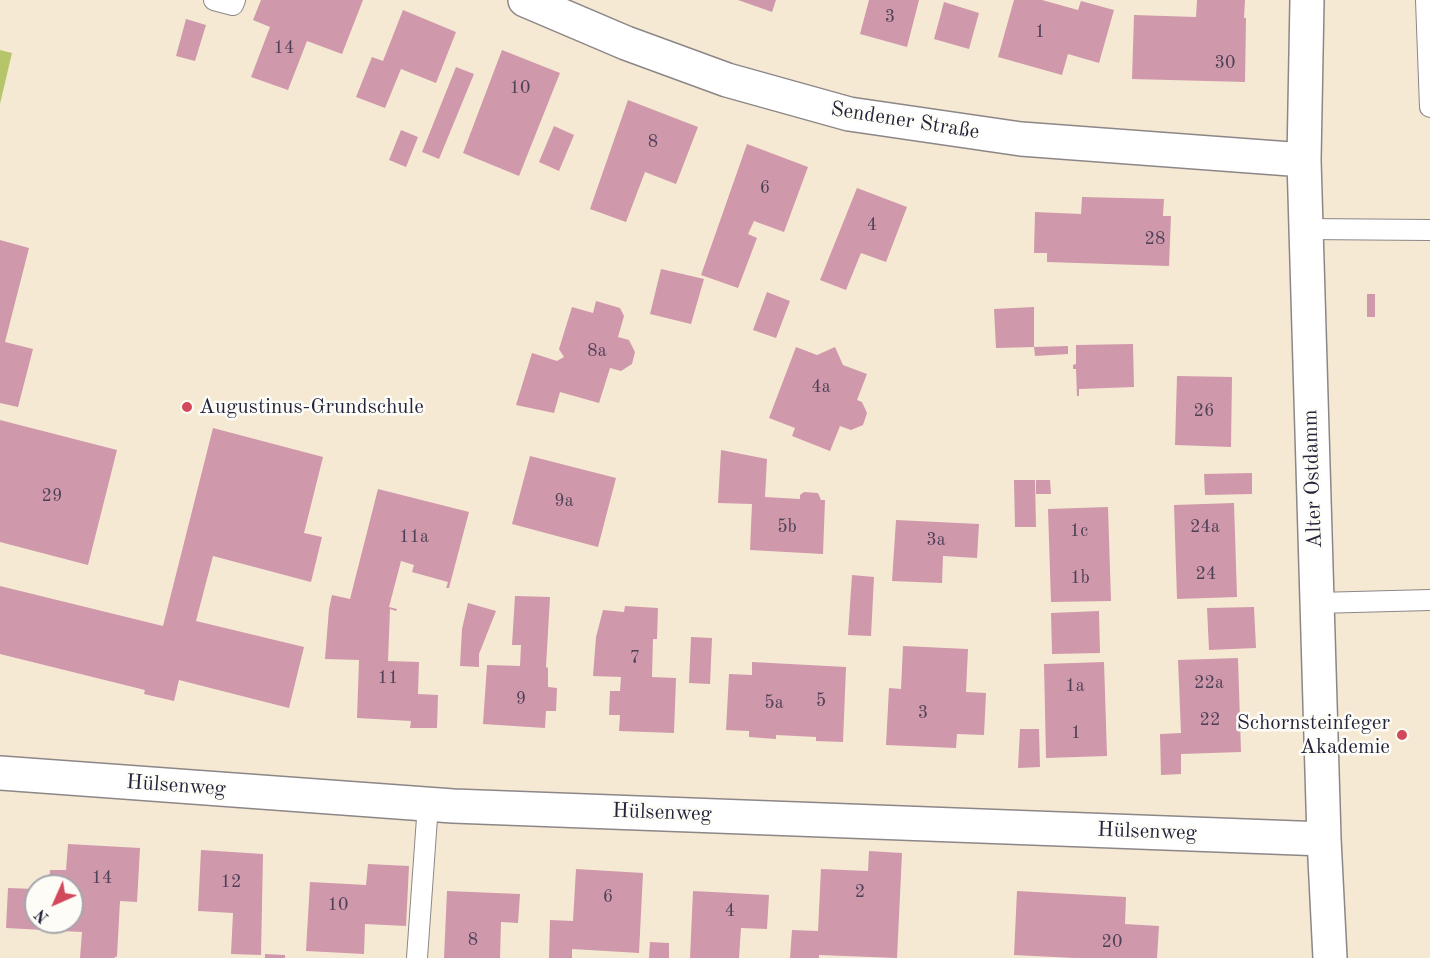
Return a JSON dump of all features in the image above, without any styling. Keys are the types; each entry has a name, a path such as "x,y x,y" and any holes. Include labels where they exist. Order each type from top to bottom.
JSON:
{"street":[{"name":"Sendener Straße","path":"525,0 626,43 728,80 849,114 1021,140 1304,160"},
{"name":"Alter Ostdamm","path":"1307,0 1304,160 1324,838 1330,958"},
{"name":"Hülsenweg","path":"0,773 428,804 1324,838"}],"lane":[{"path":"214,0 233,5 235,0"},
{"path":"1426,0 1430,107"},
{"path":"1306,229 1430,230"},
{"path":"1317,603 1430,600"},
{"path":"417,958 428,804"}],"green space":[{"path":"0,50 12,53 0,104"}],"building":[{"path":"261,0 363,0 342,54 307,41 288,90 251,77 270,27 253,20"},
{"path":"738,0 776,0 772,12"},
{"path":"869,0 919,0 907,47 860,34"},
{"path":"1014,0 1042,0 1078,10 1081,1 1114,10 1099,63 1068,54 1062,75 998,57"},
{"path":"1197,0 1245,0 1245,82 1132,79 1134,15 1196,17"},
{"path":"944,2 979,13 969,49 934,39"},
{"path":"403,10 456,32 436,83 401,69 385,108 356,97 372,57 383,61"},
{"path":"186,19 206,25 195,61 176,56"},
{"path":"502,50 560,73 519,176 463,153"},
{"path":"456,67 474,74 439,159 422,152"},
{"path":"628,100 698,127 676,184 645,172 626,222 590,209"},
{"path":"554,126 574,135 559,171 539,162"},
{"path":"401,130 418,137 406,167 389,160"},
{"path":"747,144 808,167 784,232 754,221 748,234 757,238 738,288 701,275"},
{"path":"857,188 907,207 886,262 861,253 846,290 820,280"},
{"path":"1082,197 1164,199 1163,216 1171,216 1169,266 1047,262 1047,253 1034,253 1035,212 1081,214"},
{"path":"0,240 29,248 5,342 33,349 18,407 0,403"},
{"path":"661,269 704,279 691,324 650,314"},
{"path":"767,292 790,301 776,338 753,330"},
{"path":"1367,294 1375,294 1375,317 1367,317"},
{"path":"596,301 620,308 624,316 618,337 629,340 635,352 632,364 621,371 610,368 599,403 560,392 554,413 516,405 532,353 557,361 564,357 559,349 572,307 593,313"},
{"path":"1034,307 1034,347 996,348 994,309"},
{"path":"1133,344 1134,387 1079,389 1079,396 1077,396 1076,369 1073,369 1073,365 1076,364 1076,345"},
{"path":"1068,346 1068,354 1035,356 1034,347"},
{"path":"796,347 817,355 835,347 843,365 867,374 857,400 862,402 867,413 863,425 851,430 840,426 830,451 792,436 795,428 769,418"},
{"path":"1177,376 1232,377 1231,447 1175,445"},
{"path":"0,420 117,450 88,565 0,542"},
{"path":"213,428 323,457 304,533 322,537 311,582 213,556 196,621 304,647 289,708 179,680 174,701 144,694 145,690 0,654 0,586 163,626"},
{"path":"721,450 767,459 765,497 800,499 800,495 804,492 818,493 821,500 825,500 823,554 750,550 752,504 718,503"},
{"path":"530,456 616,478 598,547 512,524"},
{"path":"1252,473 1252,494 1205,495 1204,474"},
{"path":"1014,480 1035,480 1036,527 1015,527"},
{"path":"1036,480 1050,480 1051,494 1036,494"},
{"path":"378,489 469,512 449,588 446,588 448,582 412,572 414,565 401,561 389,607 397,609 396,611 390,609 388,661 419,662 418,694 438,695 437,728 410,728 411,721 357,718 359,660 325,659 332,595 350,599"},
{"path":"1234,503 1237,597 1177,599 1174,505"},
{"path":"1108,507 1111,601 1051,602 1048,509"},
{"path":"896,520 979,524 977,558 943,556 942,583 892,581"},
{"path":"852,575 874,577 871,636 848,635"},
{"path":"515,596 550,597 546,667 548,668 548,687 557,688 556,711 546,711 545,728 483,724 487,665 520,666 521,645 512,645"},
{"path":"468,603 496,611 479,654 479,667 460,666 462,629"},
{"path":"625,606 658,608 657,639 653,639 652,677 676,678 674,733 619,731 620,715 609,715 610,691 620,691 621,677 593,676 596,637 603,610 624,612"},
{"path":"1254,607 1256,648 1209,650 1207,608"},
{"path":"1099,611 1100,653 1052,654 1051,613"},
{"path":"691,637 712,638 710,684 689,683"},
{"path":"903,646 968,649 966,692 986,693 984,735 957,734 956,748 886,745 889,688 901,689"},
{"path":"1238,658 1241,752 1181,754 1181,774 1161,775 1160,734 1181,733 1178,660"},
{"path":"752,662 846,667 843,742 816,741 816,737 776,735 776,739 749,737 749,731 726,730 729,674 752,675"},
{"path":"1104,662 1107,756 1046,758 1044,664"},
{"path":"1020,729 1039,729 1040,767 1018,768"},
{"path":"68,844 140,848 137,902 120,901 117,956 114,958 80,958 82,934 84,934 84,874 50,874 50,870 66,870"},
{"path":"201,850 263,854 261,955 231,954 233,913 198,911"},
{"path":"869,851 902,853 897,958 819,955 819,958 790,958 792,930 818,931 821,869 868,871"},
{"path":"368,864 409,866 406,926 365,924 364,954 306,951 310,882 366,885"},
{"path":"576,869 643,873 639,953 572,949 572,958 549,958 550,920 573,921"},
{"path":"8,888 24,889 24,929 6,928"},
{"path":"447,891 520,894 518,923 501,922 500,958 444,958"},
{"path":"693,891 769,895 767,929 741,928 739,958 690,958"},
{"path":"1017,891 1126,897 1125,924 1159,926 1157,958 1014,955"},
{"path":"650,942 669,943 669,958 649,958"},
{"path":"265,954 285,955 285,958 265,958"}],"place":[{"name":"Augustinus-Grundschule","path":"187,407"},
{"name":"Schornsteinfeger Akademie","path":"1402,735"}]}
